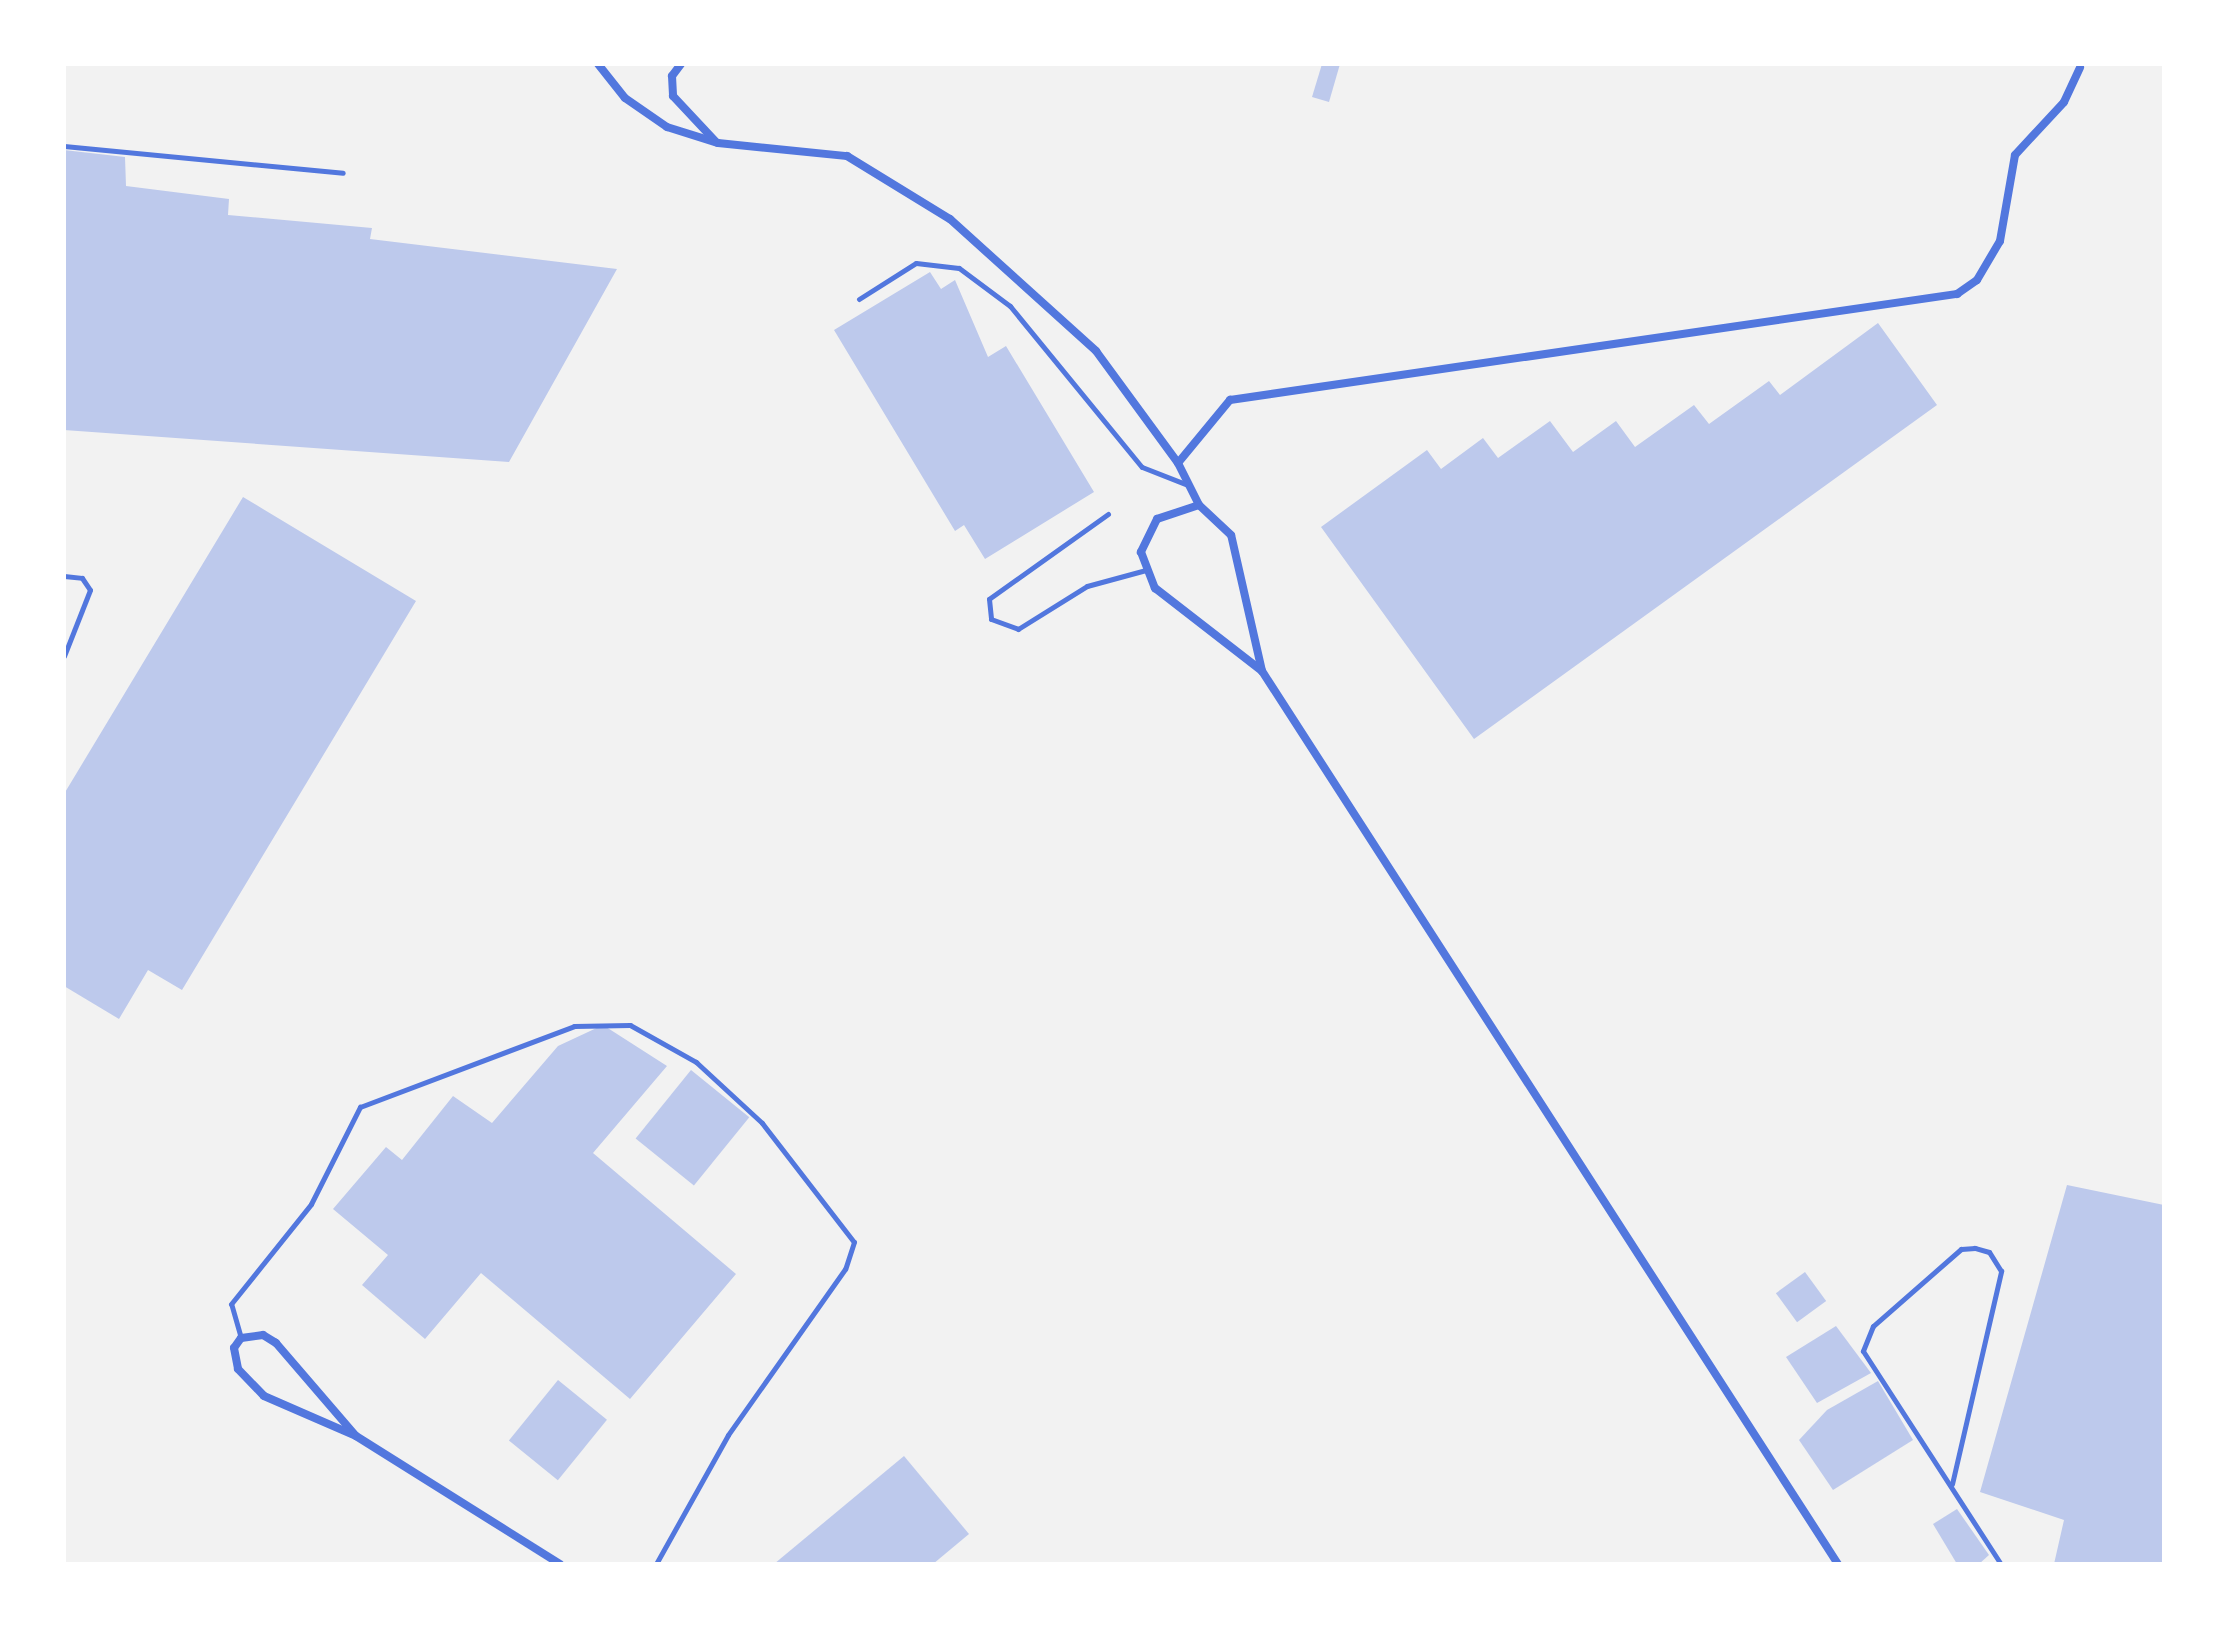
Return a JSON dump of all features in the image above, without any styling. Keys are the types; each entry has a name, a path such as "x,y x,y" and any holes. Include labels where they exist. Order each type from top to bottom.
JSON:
{"street":[{"path":"598,64 641,111 718,143 847,156 926,202 1096,351 1178,463 1199,505 1237,547 1262,671"},
{"path":"681,64 672,76 673,96 718,143"},
{"path":"1178,463 1210,415 1230,400 1957,294 1977,280 2000,241 2015,155 2064,102 2080,68"},
{"path":"1199,505 1157,519 1141,552 1155,588 1262,671 1838,1564"},
{"path":"356,1436 276,1343 263,1335 241,1338 234,1348 238,1369 264,1396 356,1436 560,1564"}],"lane":[{"path":"64,146 343,173"},
{"path":"859,299 916,263 959,268 1010,306 1142,467 1189,485"},
{"path":"1108,514 989,599 991,619 1018,629 1087,586 1146,570"},
{"path":"64,576 82,578 90,590 64,656"},
{"path":"241,1338 229,1313 234,1297 311,1204 360,1107 565,1028 630,1025 696,1062 762,1123 854,1242 845,1269 728,1435 656,1564"},
{"path":"1952,1484 2001,1271 1989,1252 1975,1248 1961,1249 1873,1326 1863,1351 2001,1564"}],"building":[{"path":"1322,64 1340,64 1329,102 1312,97"},
{"path":"64,150 125,157 126,186 229,199 228,215 372,228 370,239 617,269 509,462 64,430"},
{"path":"930,272 941,289 955,280 988,357 1006,346 1094,492 985,559 964,525 955,531 834,330"},
{"path":"1878,323 1937,405 1474,739 1321,527 1427,450 1441,469 1483,438 1498,458 1550,421 1573,452 1616,421 1635,447 1694,405 1709,424 1769,381 1780,395"},
{"path":"243,497 416,601 182,990 148,970 119,1019 64,986 64,794"},
{"path":"603,1025 667,1066 593,1153 736,1274 630,1399 481,1273 425,1339 362,1285 388,1255 333,1209 386,1147 402,1160 453,1096 492,1123 558,1046"},
{"path":"691,1070 749,1117 694,1186 636,1138"},
{"path":"2067,1185 2164,1205 2164,1564 2054,1564 2064,1520 1980,1492"},
{"path":"1805,1272 1826,1301 1797,1322 1776,1293"},
{"path":"1836,1326 1871,1373 1817,1403 1786,1357"},
{"path":"558,1380 607,1420 558,1480 509,1441"},
{"path":"1878,1381 1913,1440 1833,1490 1799,1440 1827,1410"},
{"path":"904,1456 969,1534 933,1564 774,1564"},
{"path":"1957,1509 1989,1555 1979,1564 1957,1564 1933,1524"}]}
